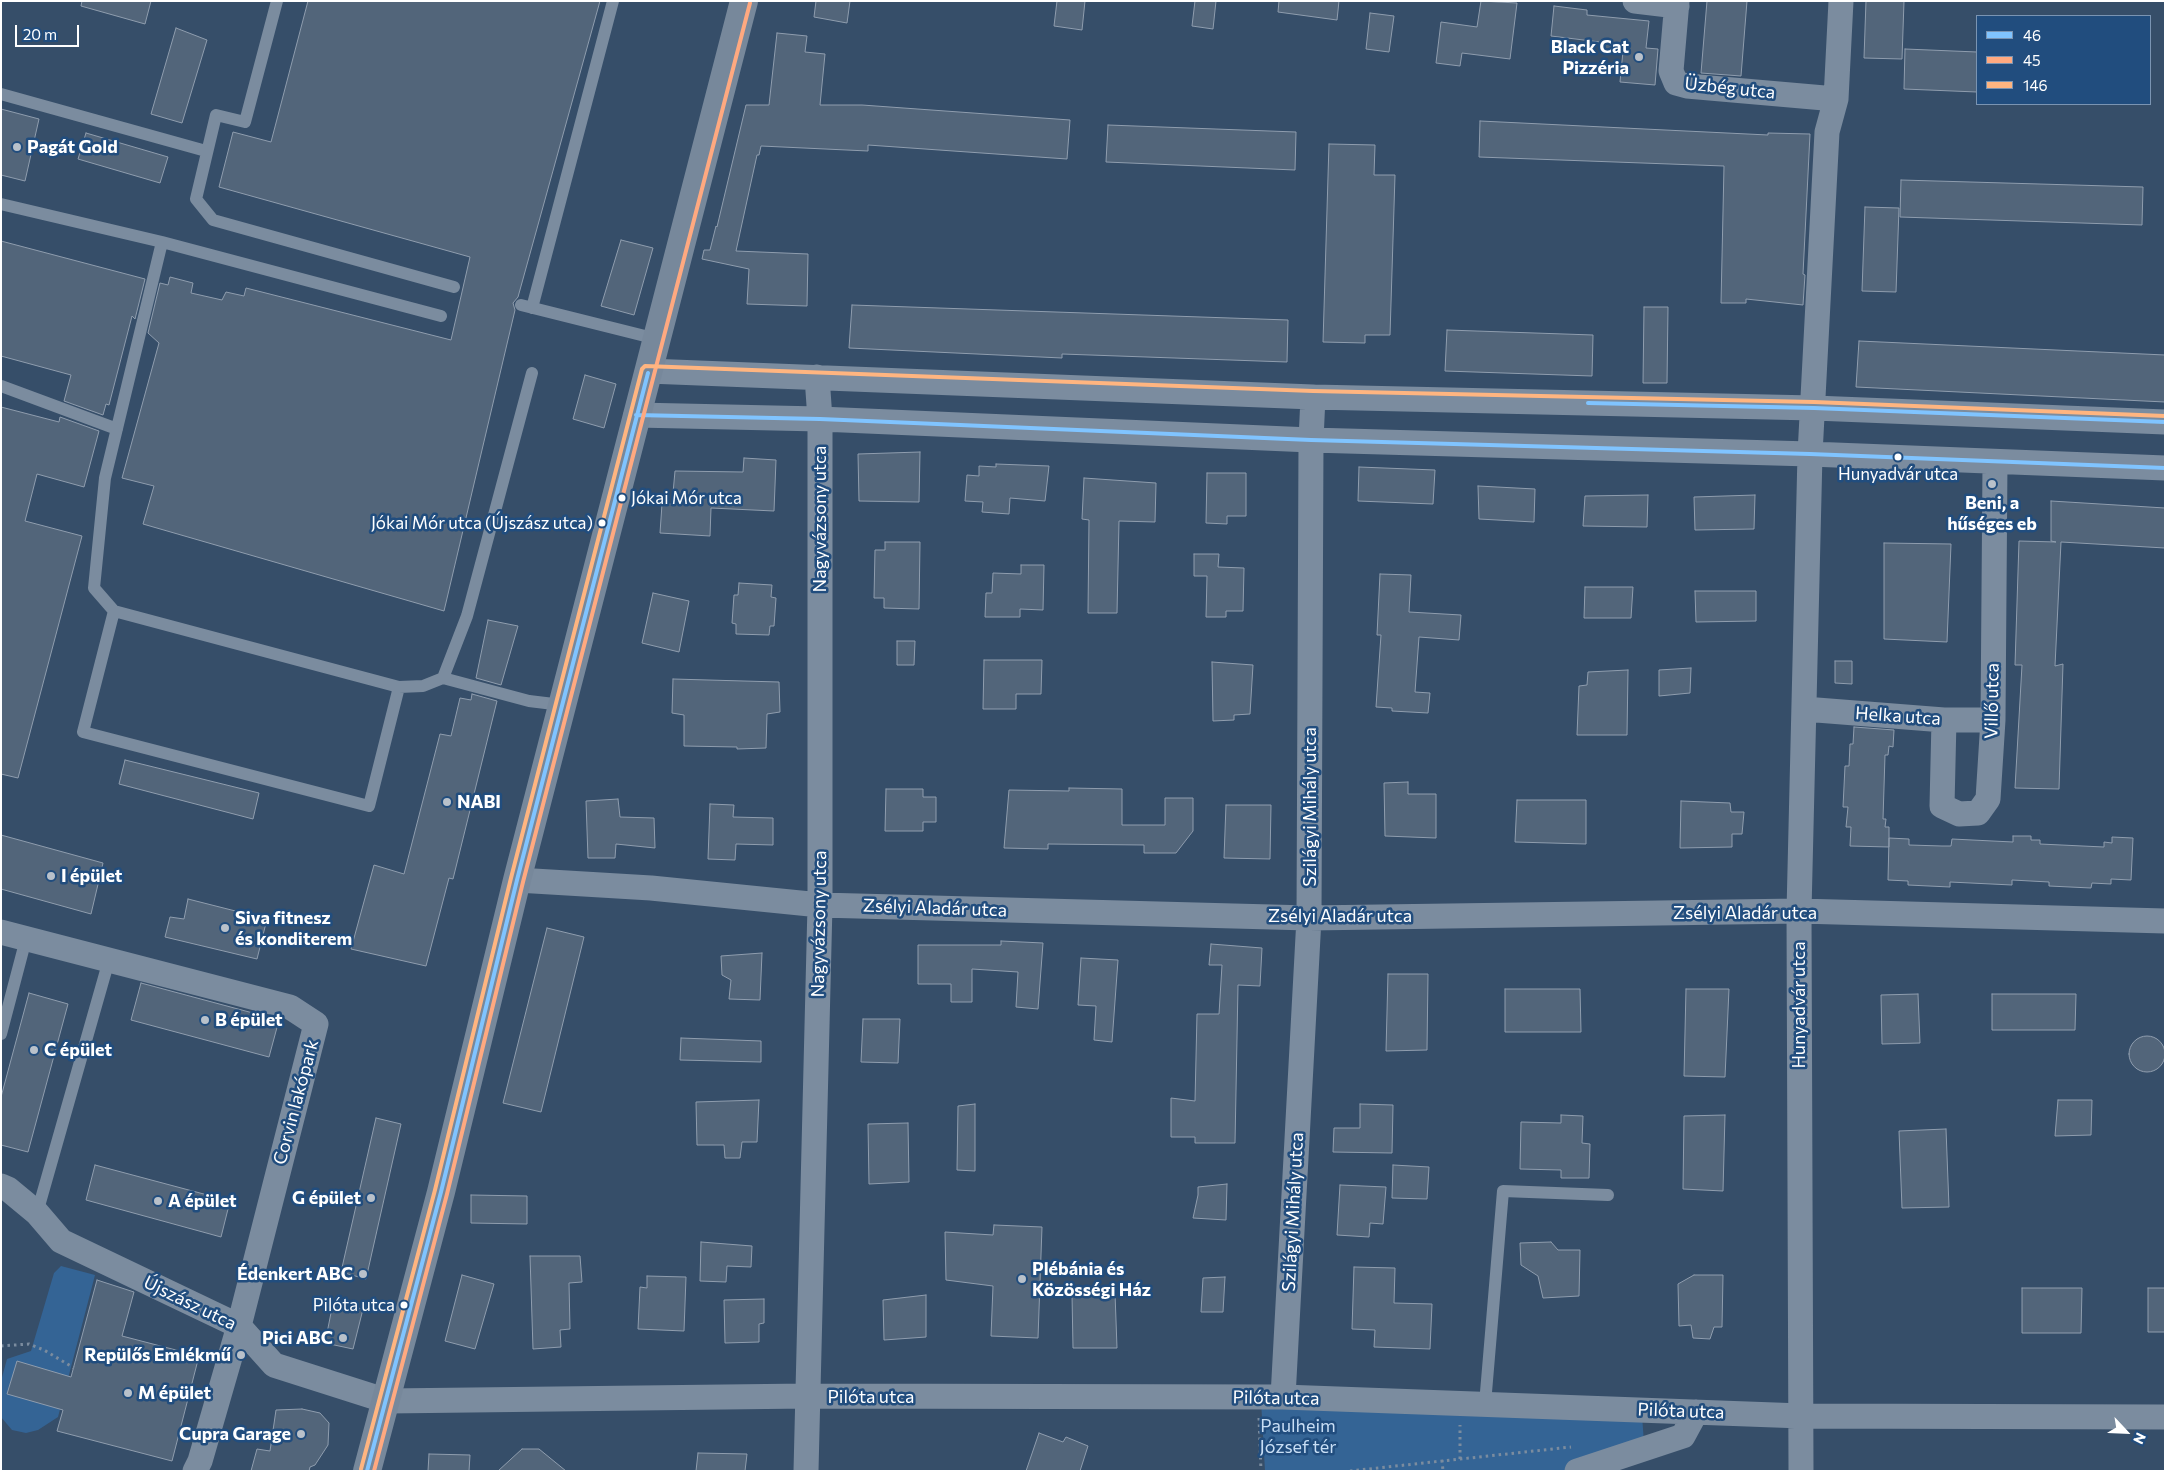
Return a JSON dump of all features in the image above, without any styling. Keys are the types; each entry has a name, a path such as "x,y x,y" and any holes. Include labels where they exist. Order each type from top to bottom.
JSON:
{"street":[{"path":"367,1471 441,1192 517,880 744,1"},
{"path":"1634,1 1677,4"},
{"name":"Hunyadvár utca","path":"1801,1471 1799,911 1810,454 1814,408 1827,132 1836,99 1841,1"},
{"name":"Üzbég utca","path":"1677,4 1671,71 1676,82 1687,86 1836,99"},
{"path":"648,371 1313,397 1814,408 2165,422"},
{"name":"Nagyvázsony utca","path":"806,1471 820,905 820,420 817,377"},
{"name":"Szilágyi Mihály utca","path":"1270,1397 1309,918 1311,440 1313,397"},
{"path":"636,415 820,420 1311,440 1810,454 2165,468"},
{"name":"Villő utca","path":"1944,720 1942,806 1959,814 1978,813 1988,799 1993,720 1995,462"},
{"name":"Helka utca","path":"1804,709 1944,720 1993,720"},
{"name":"Zsélyi Aladár utca","path":"517,880 651,888 820,905 1309,918 1799,911 2165,922"},
{"name":"Corvin lakópark","path":"1,932 290,1007 316,1024 239,1326"},
{"name":"Újszász utca","path":"1,1186 8,1189 37,1213 61,1241 239,1326 274,1365 387,1401"},
{"path":"195,1471 200,1462 239,1326"},
{"name":"Pilóta utca","path":"387,1401 808,1396 1270,1397 1802,1416 2165,1417"},
{"path":"1577,1459 1683,1436 1696,1412"}],"lane":[{"path":"277,1 245,122 216,115 206,150 196,199 212,220 454,287"},
{"path":"613,1 527,306 656,339"},
{"path":"1,94 206,150"},
{"path":"1,204 162,242 441,316"},
{"path":"162,242 105,478 94,588 114,611 399,687 423,686 443,678 528,701 562,705"},
{"path":"443,678 467,616 532,372"},
{"path":"1,386 117,429"},
{"path":"114,611 83,732 369,806 399,687"},
{"path":"1,1034 26,939"},
{"path":"37,1213 109,960"},
{"path":"1473,1404 1503,1191 1608,1195"}],"path":[{"path":"1,1346 29,1344 44,1350 74,1368"},
{"path":"1261,1471 1270,1397"},
{"path":"1460,1459 1473,1404"},
{"path":"1350,1471 1460,1459 1577,1459"},
{"path":"1442,1460 1443,1471"}],"green space":[{"path":"61,1266 95,1275 58,1417 38,1430 26,1433 12,1430 1,1417 1,1381 7,1359 31,1351 54,1273"},
{"name":"Paulheim József tér","path":"1261,1400 1642,1415 1644,1443 1566,1471 1265,1471"}],"building":[{"path":"82,1 151,1 145,24 81,6"},
{"path":"308,1 600,1 518,297 513,303 515,310 444,611 143,524 154,486 122,478 159,343 148,333 160,283 168,285 170,277 193,283 191,293 222,300 226,292 244,296 246,288 451,340 470,257 219,187 233,132 271,142"},
{"path":"816,1 850,1 847,23 814,17"},
{"path":"1057,1 1085,1 1082,30 1054,26"},
{"path":"1195,1 1216,1 1213,29 1192,26"},
{"path":"1279,1 1339,1 1337,20 1278,12"},
{"path":"1481,1 1517,3 1510,59 1462,53 1460,66 1436,63 1441,22 1477,27"},
{"path":"1707,1 1747,1 1741,76 1701,73"},
{"path":"1866,1 1904,1 1902,59 1864,58"},
{"path":"1554,6 1587,10 1587,15 1649,21 1646,48 1658,49 1655,85 1620,82 1623,51 1600,49 1600,42 1551,36"},
{"path":"1370,13 1394,16 1389,52 1366,49"},
{"path":"176,28 207,40 182,123 151,114"},
{"path":"777,33 807,36 805,52 825,54 820,105 862,105 1070,120 1067,159 868,145 868,151 761,146 759,155 757,155 736,251 808,254 807,306 747,304 749,269 702,259 704,250 710,250 717,227 746,105 769,105"},
{"path":"1905,49 1976,52 1976,92 1904,89"},
{"name":"Pagát Gold","path":"1,109 39,119 25,181 1,175"},
{"path":"1480,121 1768,135 1768,133 1810,134 1803,305 1746,299 1746,303 1721,303 1724,166 1479,157"},
{"path":"1108,125 1296,132 1295,170 1106,162"},
{"path":"86,133 168,157 160,183 78,159"},
{"path":"1329,144 1375,145 1374,175 1395,175 1390,335 1365,335 1365,343 1323,342"},
{"path":"1901,180 2143,187 2142,225 1900,217"},
{"path":"1865,207 1899,208 1896,292 1862,291"},
{"path":"621,240 653,248 634,315 601,306"},
{"path":"1,241 145,279 135,319 132,316 109,405 106,404 103,415 64,401 71,375 1,356"},
{"path":"852,305 1288,320 1287,362 1062,354 1062,358 849,348"},
{"path":"1644,307 1668,307 1667,383 1643,383"},
{"path":"1447,330 1593,335 1592,376 1445,371"},
{"path":"1859,341 2165,355 2165,402 1856,387"},
{"path":"585,375 616,384 604,428 573,419"},
{"path":"1,407 59,422 60,417 99,431 84,487 37,474 25,521 82,536 18,778 1,774"},
{"path":"920,452 919,502 859,501 858,454"},
{"path":"744,458 776,460 774,511 711,508 710,536 660,533 662,504 672,504 675,471 743,472"},
{"path":"996,464 1049,466 1045,501 1010,498 1009,514 982,512 983,502 965,501 967,475 979,476 979,466 996,467"},
{"path":"1359,467 1435,470 1433,504 1358,501"},
{"path":"1207,473 1246,473 1246,516 1227,516 1227,524 1206,523"},
{"path":"1084,478 1156,483 1155,522 1119,521 1117,613 1088,613 1089,520 1082,519"},
{"path":"1478,486 1535,489 1534,522 1479,519"},
{"path":"1648,495 1647,527 1583,526 1585,496"},
{"path":"1755,495 1754,529 1695,530 1694,497"},
{"path":"2051,501 2165,508 2165,548 2061,542 2055,666 2063,664 2059,789 2015,788 2022,665 2015,665 2019,541 2056,542 2051,541"},
{"path":"885,542 920,542 919,609 884,608 884,598 874,598 875,550 885,550"},
{"path":"1884,543 1951,544 1947,642 1884,639"},
{"path":"1194,554 1219,554 1218,567 1244,568 1243,611 1226,611 1226,617 1206,617 1207,576 1194,576"},
{"path":"1021,565 1044,565 1043,610 1020,609 1020,617 985,617 986,593 992,593 993,573 1021,574"},
{"path":"1380,574 1411,575 1409,612 1461,615 1459,640 1419,637 1415,692 1430,693 1428,713 1392,711 1392,708 1376,707 1381,635 1377,635"},
{"path":"739,583 772,585 771,597 776,598 774,626 770,626 769,635 736,634 736,624 732,623 734,595 738,595"},
{"path":"1585,587 1633,587 1631,618 1584,618"},
{"path":"1695,591 1756,591 1756,621 1696,622"},
{"path":"653,593 689,601 679,652 642,643"},
{"path":"488,620 518,626 501,685 476,678"},
{"path":"897,641 915,641 914,665 897,665"},
{"path":"984,660 1042,660 1041,694 1016,694 1016,709 983,709"},
{"path":"1835,661 1852,661 1852,684 1835,683"},
{"path":"1212,662 1253,665 1250,714 1234,715 1234,720 1213,721"},
{"path":"1691,668 1690,693 1659,696 1659,670"},
{"path":"1628,670 1627,735 1577,735 1579,686 1587,685 1588,672"},
{"path":"673,679 779,682 780,712 767,714 766,748 737,749 737,747 684,746 684,715 672,713"},
{"path":"472,694 497,701 453,879 449,878 426,966 351,949 374,865 404,874 440,734 451,736 460,698 471,700"},
{"path":"1854,727 1894,730 1893,747 1889,746 1888,755 1885,755 1883,819 1886,819 1885,827 1889,827 1889,847 1850,846 1851,827 1846,827 1848,807 1843,807 1845,766 1849,766 1850,744 1853,744"},
{"path":"125,760 259,793 253,819 119,784"},
{"path":"1408,782 1408,794 1436,794 1436,838 1385,836 1384,783"},
{"path":"1069,788 1122,789 1122,825 1165,825 1165,798 1193,798 1193,831 1176,853 1144,853 1144,845 1048,844 1048,849 1004,848 1009,790 1069,791"},
{"path":"886,789 923,789 923,797 936,797 936,822 923,822 923,831 885,831"},
{"path":"618,799 620,817 654,818 655,848 616,844 615,858 588,858 586,801"},
{"path":"1517,800 1586,800 1586,844 1515,842"},
{"path":"1681,801 1730,803 1731,812 1744,812 1742,834 1732,834 1732,847 1680,848"},
{"path":"710,804 734,805 733,817 773,818 773,845 736,844 735,860 708,859"},
{"path":"1226,805 1271,805 1270,859 1224,858"},
{"name":"I épület","path":"1,835 103,863 91,914 1,889"},
{"path":"2013,836 2031,836 2031,840 2040,840 2040,844 2104,847 2104,842 2112,843 2112,837 2133,838 2131,880 2111,879 2111,884 2092,883 2091,888 2049,886 2049,882 2012,880 2012,885 1950,882 1950,887 1908,885 1908,881 1888,880 1889,838 1909,839 1909,845 1951,846 1952,839 2013,842"},
{"name":"Siva fitnesz és konditerem","path":"188,899 267,919 257,959 165,937 170,917 184,919"},
{"path":"547,928 584,937 541,1112 503,1103"},
{"path":"1001,941 1043,943 1038,1009 1016,1007 1018,972 972,969 972,1002 951,1002 951,984 918,984 918,945 1001,945"},
{"path":"1211,944 1262,948 1260,986 1238,985 1235,1143 1195,1143 1195,1137 1171,1137 1171,1098 1195,1101 1197,1014 1219,1014 1222,965 1209,965"},
{"path":"762,953 760,1000 729,999 731,980 722,975 721,956"},
{"path":"1081,958 1118,960 1112,1042 1094,1040 1096,1006 1078,1005"},
{"path":"1388,974 1428,974 1427,1050 1386,1051"},
{"name":"B épület","path":"141,983 279,1020 269,1057 131,1020"},
{"path":"1505,989 1580,989 1581,1032 1505,1032"},
{"path":"1686,989 1729,989 1725,1077 1684,1076"},
{"name":"C épület","path":"29,993 68,1004 28,1152 1,1145 1,1097"},
{"path":"1918,994 1920,1043 1882,1044 1881,995"},
{"path":"1992,994 2076,994 2075,1030 1992,1030"},
{"path":"863,1019 900,1019 898,1063 861,1062"},
{"path":"2147,1036 2154,1037 2160,1041 2164,1047 2164,1061 2160,1067 2154,1071 2147,1072 2140,1071 2134,1067 2130,1061 2129,1054 2130,1047 2134,1041 2140,1037"},
{"path":"681,1038 761,1041 761,1062 680,1060"},
{"path":"759,1100 757,1142 742,1142 740,1158 725,1158 724,1145 697,1145 696,1102"},
{"path":"2058,1100 2092,1100 2091,1135 2055,1136"},
{"path":"975,1104 975,1171 957,1170 958,1106"},
{"path":"1360,1104 1393,1105 1392,1153 1333,1152 1334,1128 1360,1128"},
{"path":"1561,1115 1583,1116 1582,1143 1590,1144 1589,1178 1561,1178 1561,1170 1520,1169 1521,1122 1561,1123"},
{"path":"1725,1115 1723,1191 1683,1189 1684,1116"},
{"name":"G épület","path":"376,1118 401,1124 366,1279 341,1272"},
{"path":"908,1123 909,1182 869,1184 868,1124"},
{"path":"1946,1129 1949,1207 1902,1208 1899,1131"},
{"name":"A épület","path":"95,1165 230,1201 221,1237 86,1200"},
{"path":"1393,1165 1429,1167 1427,1199 1392,1198"},
{"path":"1227,1184 1226,1220 1193,1218 1198,1187"},
{"path":"1340,1185 1386,1187 1383,1224 1370,1223 1369,1237 1337,1235"},
{"path":"471,1195 527,1196 527,1224 471,1223"},
{"name":"Plébánia és Közösségi Ház","path":"994,1225 1042,1227 1038,1338 991,1336 993,1286 946,1280 945,1232 993,1235"},
{"path":"701,1242 752,1246 751,1267 727,1266 726,1282 700,1281"},
{"path":"1551,1242 1558,1250 1580,1250 1579,1296 1543,1298 1538,1276 1521,1265 1520,1243"},
{"path":"530,1256 580,1256 582,1282 569,1283 570,1329 560,1330 561,1347 533,1349"},
{"path":"1354,1267 1395,1268 1394,1303 1432,1304 1430,1349 1374,1347 1375,1330 1352,1329"},
{"path":"462,1275 494,1284 475,1349 445,1341"},
{"path":"1694,1275 1723,1275 1722,1327 1714,1327 1710,1339 1693,1338 1691,1325 1679,1326 1678,1284"},
{"path":"647,1276 686,1277 684,1331 638,1329 640,1287 647,1288"},
{"path":"1225,1277 1223,1312 1201,1312 1203,1278"},
{"name":"M épület","path":"97,1280 134,1292 122,1336 199,1356 172,1461 57,1431 63,1410 7,1394 17,1361 71,1377"},
{"path":"2022,1288 2082,1288 2081,1333 2022,1333"},
{"path":"2148,1288 2165,1288 2165,1332 2148,1332"},
{"path":"1115,1293 1117,1348 1073,1348 1072,1295"},
{"path":"926,1295 926,1337 884,1340 883,1300"},
{"path":"764,1299 764,1323 759,1324 759,1342 725,1343 724,1300"},
{"path":"333,1303 363,1309 353,1349 325,1343"},
{"name":"Cupra Garage","path":"302,1409 320,1413 329,1423 328,1445 315,1465 310,1467 309,1471 251,1471 257,1449 270,1451 276,1410"},
{"path":"1039,1433 1063,1442 1066,1437 1088,1446 1080,1471 1026,1471"},
{"path":"522,1449 539,1449 566,1471 498,1471"},
{"path":"698,1453 747,1454 745,1471 696,1471"},
{"path":"429,1454 470,1455 469,1471 428,1471"}],"transit line":[{"name":"45","path":"374,1471 447,1194 523,882 750,3"},
{"name":"146","path":"361,1469 435,1190 511,878 642,369 645,366 1313,391 1814,402 2165,416"},
{"name":"46","path":"367,1471 441,1192 517,880 648,373"},
{"name":"46","path":"1588,403 1814,408 2165,422"},
{"name":"46","path":"636,415 820,419 1311,440 1810,454 2165,468"}],"place":[{"name":"Black Cat Pizzéria","path":"1639,57"},
{"name":"Pagát Gold","path":"17,147"},
{"name":"Hunyadvár utca","path":"1898,457"},
{"name":"Beni, a hűséges eb","path":"1992,484"},
{"name":"Jókai Mór utca","path":"622,498"},
{"name":"Jókai Mór utca (Újszász utca)","path":"602,523"},
{"name":"NABI","path":"447,802"},
{"name":"I épület","path":"51,876"},
{"name":"Siva fitnesz és konditerem","path":"225,928"},
{"name":"B épület","path":"205,1020"},
{"name":"C épület","path":"34,1050"},
{"name":"G épület","path":"371,1198"},
{"name":"A épület","path":"158,1201"},
{"name":"Édenkert ABC","path":"363,1274"},
{"name":"Plébánia és Közösségi Ház","path":"1022,1279"},
{"name":"Pilóta utca","path":"404,1305"},
{"name":"Pici ABC","path":"343,1338"},
{"name":"Repülős Emlékmű","path":"241,1355"},
{"name":"M épület","path":"128,1393"},
{"name":"Cupra Garage","path":"301,1434"}]}
